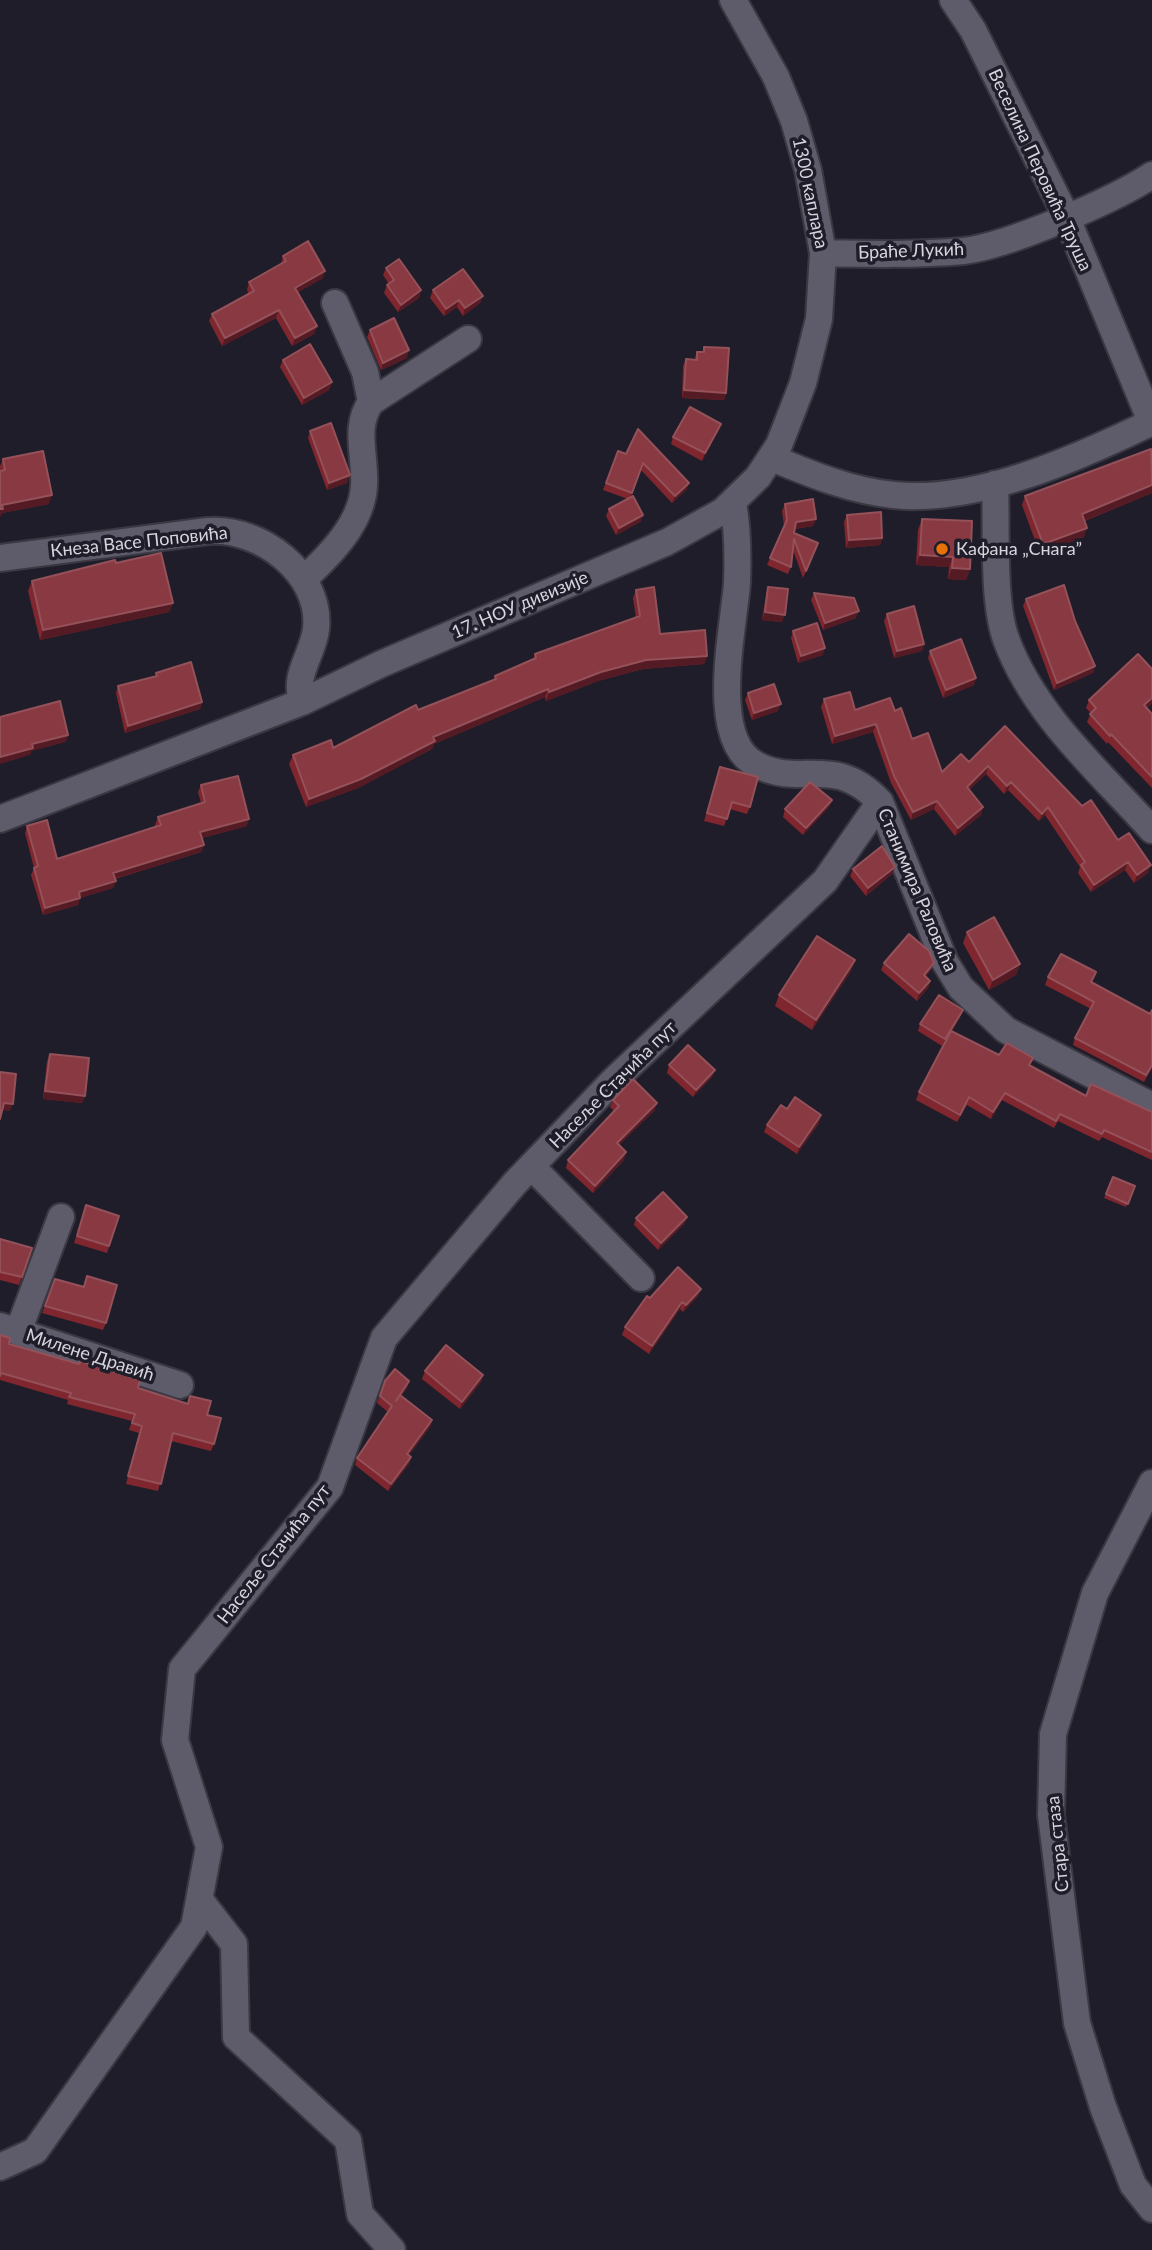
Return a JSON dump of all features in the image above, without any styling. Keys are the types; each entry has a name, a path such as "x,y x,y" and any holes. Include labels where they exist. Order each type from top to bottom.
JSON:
{"street":[{"name":"1300 каплара","path":"733,0 776,77 794,121 808,170 823,253 823,298 815,341 796,404 772,458 733,503"},
{"name":"Веселина Перовића Труша","path":"953,0 973,30 1066,216 1151,423"},
{"name":"Браће Лукић","path":"823,253 966,250 1011,238 1066,216 1152,175"},
{"path":"335,303 366,372 371,402"},
{"path":"302,702 300,679 314,641 316,617 304,579 339,543 358,508 364,488 361,417 371,402 468,339"},
{"path":"772,458 814,475 894,495 929,494 995,484 1053,468 1151,423"},
{"path":"995,484 999,598 1005,638 1043,710 1152,830"},
{"name":"17. НОУ дивизије","path":"0,819 302,702 381,664 667,542 733,503"},
{"name":"Станимира Раловића","path":"733,503 738,561 728,698 732,736 742,752 756,765 775,770 834,774 857,781 880,802 945,962 961,988 1006,1030 1152,1106"},
{"name":"Кнеза Васе Поповића","path":"0,558 230,530 265,545 288,562 304,579"},
{"name":"Насеље Стачића пут","path":"0,2167 35,2151 194,1927 209,1847 175,1740 182,1669 330,1487 384,1338 532,1167 612,1081 825,881 880,802"},
{"path":"532,1167 641,1278"},
{"path":"9,1329 61,1217"},
{"name":"Милене Дравић","path":"9,1329 180,1385"},
{"name":"Стара стаза","path":"1152,1483 1095,1593 1053,1734 1051,1815 1077,2023 1103,2107 1133,2185 1152,2209"},
{"path":"200,1900 234,1944 236,2036 348,2140 360,2214 392,2250"}],"building":[{"path":"308,241 325,271 295,288 317,326 295,338 279,310 225,338 212,314 254,291 249,282 286,261 283,256"},
{"path":"399,259 421,290 401,305 387,285 394,280 386,268"},
{"path":"463,269 483,296 465,308 459,300 446,309 433,290"},
{"path":"394,318 409,350 383,363 370,330"},
{"path":"310,344 332,382 304,398 283,360"},
{"path":"704,347 729,348 726,393 684,390 686,359 697,360 697,352 704,352"},
{"path":"690,407 721,424 705,453 673,437"},
{"path":"331,423 350,475 329,483 310,431"},
{"path":"638,429 689,483 675,496 643,463 632,493 606,483 618,451 626,454"},
{"path":"1151,449 1152,485 1082,514 1087,528 1043,544 1025,496"},
{"path":"43,451 52,495 2,505 3,509 0,509 0,471 5,470 3,459"},
{"path":"633,496 643,515 619,528 609,509"},
{"path":"813,499 816,519 796,522 794,533 818,543 806,571 794,539 791,567 770,558 787,520 785,504"},
{"path":"881,512 882,538 849,540 847,515"},
{"name":"Кафана „Снага”","path":"922,519 972,521 970,569 952,568 953,557 920,555"},
{"path":"161,553 173,603 43,630 32,581 115,560 116,563"},
{"path":"1064,585 1075,621 1095,666 1057,683 1026,599"},
{"path":"654,587 660,634 705,630 707,656 646,660 601,672 549,692 548,689 433,737 435,741 361,779 309,799 293,755 331,740 333,748 416,705 418,710 496,679 495,676 536,658 535,654 640,616 636,590"},
{"path":"768,587 788,589 785,615 765,612"},
{"path":"814,593 854,598 859,611 825,623"},
{"path":"914,606 924,644 897,651 887,614"},
{"path":"817,623 825,648 801,656 793,631"},
{"path":"961,639 976,678 946,690 930,651"},
{"path":"1138,654 1152,669 1152,698 1144,705 1152,714 1152,777 1090,714 1096,708 1089,700"},
{"path":"191,662 202,702 128,726 118,686 157,676 156,673"},
{"path":"774,684 781,704 754,713 748,693"},
{"path":"850,692 855,710 890,698 895,711 901,708 912,739 928,733 942,772 961,754 969,762 1005,726 1082,806 1091,800 1118,840 1129,833 1151,865 1137,875 1128,862 1094,885 1081,865 1085,862 1048,807 1042,814 1011,782 1007,786 988,766 967,787 983,807 958,828 937,801 913,812 894,776 876,724 835,736 824,699"},
{"path":"60,701 68,735 32,744 33,748 0,757 0,717"},
{"path":"720,767 758,777 750,807 732,802 727,819 707,813"},
{"path":"238,776 249,819 200,832 204,845 113,873 116,881 79,892 80,898 45,908 34,868 38,866 27,826 47,820 57,859 161,825 158,817 205,802 201,785"},
{"path":"810,782 832,800 806,828 785,809"},
{"path":"882,846 895,867 868,888 853,869"},
{"path":"994,917 1020,964 993,980 967,932"},
{"path":"909,934 929,951 934,963 924,975 930,981 919,993 884,963"},
{"path":"817,936 855,960 816,1020 779,995"},
{"path":"1061,954 1096,972 1091,982 1150,1014 1152,1010 1152,1065 1146,1075 1075,1038 1094,1002 1048,977"},
{"path":"939,995 963,1010 945,1039 920,1024"},
{"path":"951,1031 999,1055 1007,1043 1033,1058 1029,1065 1086,1096 1091,1084 1152,1112 1152,1152 1104,1130 1102,1134 1060,1114 1056,1121 1005,1093 993,1112 969,1097 960,1115 919,1092"},
{"path":"688,1045 715,1070 696,1090 669,1065"},
{"path":"50,1054 89,1058 85,1096 45,1091"},
{"path":"0,1072 16,1074 13,1104 4,1103 0,1119"},
{"path":"633,1079 657,1103 617,1143 626,1152 595,1186 568,1160 619,1106 613,1100"},
{"path":"795,1097 821,1115 799,1147 767,1125 781,1105 787,1109"},
{"path":"1113,1177 1135,1186 1128,1204 1106,1194"},
{"path":"663,1192 687,1217 661,1243 636,1218"},
{"path":"86,1205 119,1216 109,1246 77,1236"},
{"path":"0,1239 32,1248 22,1277 0,1272"},
{"path":"678,1267 701,1289 686,1305 682,1302 652,1346 625,1327 647,1296 650,1298"},
{"path":"87,1276 117,1285 106,1323 45,1306 55,1279 84,1287"},
{"path":"0,1335 10,1338 9,1344 79,1364 80,1361 140,1380 138,1388 188,1404 190,1396 211,1401 207,1415 221,1418 214,1444 173,1433 161,1484 128,1476 142,1426 132,1423 135,1414 69,1397 71,1393 1,1373 0,1376"},
{"path":"446,1345 483,1375 462,1402 425,1371"},
{"path":"395,1369 409,1381 396,1401 400,1395 432,1420 407,1454 411,1457 391,1484 357,1458 392,1406 380,1396 385,1381"}],"place":[{"name":"Кафана „Снага”","path":"942,549"}]}
